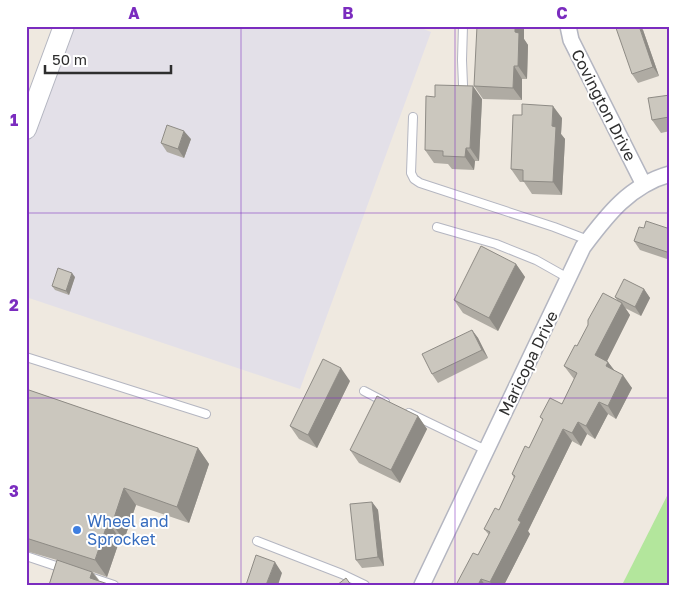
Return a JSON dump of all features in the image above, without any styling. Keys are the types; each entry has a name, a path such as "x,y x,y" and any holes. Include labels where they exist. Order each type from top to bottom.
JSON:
{"street":[{"path":"26,128 64,26"},
{"name":"Covington Drive","path":"568,26 571,40 643,184"},
{"name":"Maricopa Drive","path":"422,585 583,247 601,222 643,184 670,174"}],"lane":[{"path":"463,26 463,85"},
{"path":"413,117 411,173 414,179 434,188 588,240"},
{"path":"438,227 496,244 536,260 568,278"},
{"path":"26,357 206,414"},
{"path":"364,391 396,407"},
{"path":"404,410 486,450"},
{"path":"257,541 365,585"},
{"path":"26,556 77,573"},
{"path":"86,576 114,585"}],"shaded area":[{"path":"64,26 416,26 431,32 300,389 26,297 26,129"}],"green space":[{"path":"670,490 670,585 622,585"}],"building":[{"path":"477,26 515,26 515,32 519,33 518,66 514,66 513,88 474,86"},
{"path":"639,26 653,67 632,74 616,28"},
{"path":"435,85 473,86 470,148 466,148 465,157 443,156 443,151 425,150 426,96 435,97"},
{"path":"670,95 670,119 669,117 652,120 648,98"},
{"path":"522,104 553,106 552,126 556,127 553,182 523,181 523,170 511,169 513,115 522,115"},
{"path":"167,125 184,131 178,149 161,143"},
{"path":"646,221 670,229 670,253 634,241 639,227 644,228"},
{"path":"481,246 516,264 489,318 454,300"},
{"path":"58,268 72,273 66,291 52,286"},
{"path":"624,279 644,289 635,307 615,297"},
{"path":"603,293 622,303 595,355 608,362 606,366 623,375 608,406 599,402 586,426 578,422 572,433 563,429 518,520 521,522 490,582 481,579 478,585 456,585 473,553 478,555 490,532 484,529 495,508 499,510 515,476 512,474 525,446 529,448 543,419 540,417 550,398 562,404 577,373 564,366 575,345 577,346 588,325 588,320"},
{"path":"472,330 482,350 432,374 422,354"},
{"path":"323,359 341,368 308,435 290,426"},
{"path":"26,389 198,448 177,507 124,488 112,524 108,522 95,560 26,538"},
{"path":"377,396 418,416 391,470 350,450"},
{"path":"372,502 378,557 356,560 350,504"},
{"path":"256,555 275,562 266,585 246,585"},
{"path":"57,560 92,572 90,578 108,584 49,585"},
{"path":"346,578 351,585 337,585"}],"place":[{"name":"Wheel and Sprocket","path":"77,530"}]}
